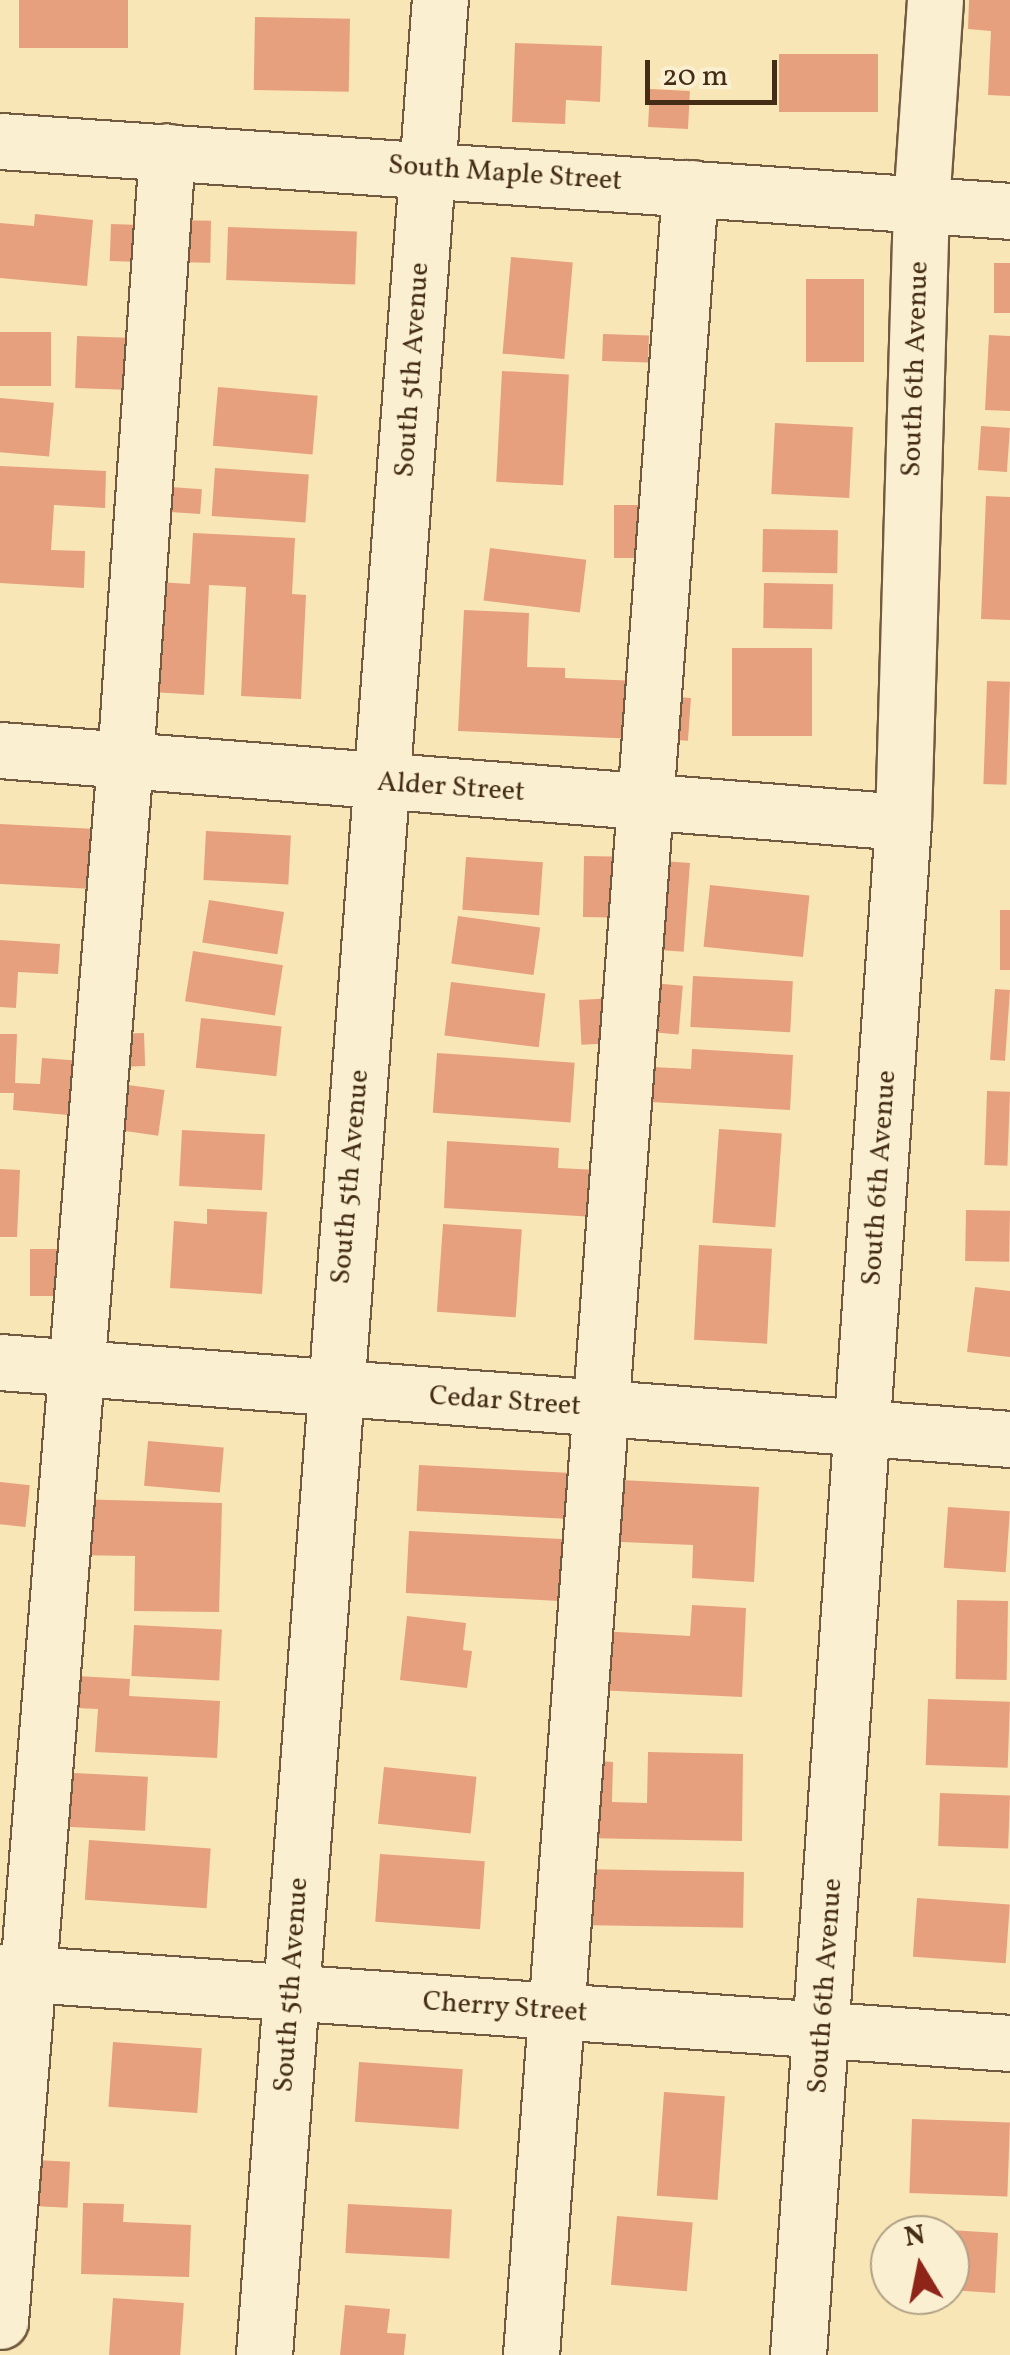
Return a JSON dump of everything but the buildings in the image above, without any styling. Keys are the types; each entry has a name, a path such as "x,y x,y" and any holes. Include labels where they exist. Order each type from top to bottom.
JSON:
{"street":[{"name":"South 5th Avenue","path":"264,2355 332,1390 386,784 440,0"},
{"name":"South 6th Avenue","path":"798,2355 824,2031 904,822 921,206 935,0"},
{"name":"South Maple Street","path":"0,140 1010,211"},
{"path":"0,2321 13,1973 75,1368 125,761 166,151"},
{"path":"531,2355 604,1410 690,188"},
{"name":"Alder Street","path":"0,750 386,784 904,822"},
{"name":"Cedar Street","path":"0,1362 1010,1440"},
{"name":"Cherry Street","path":"13,1973 1010,2044"}]}
